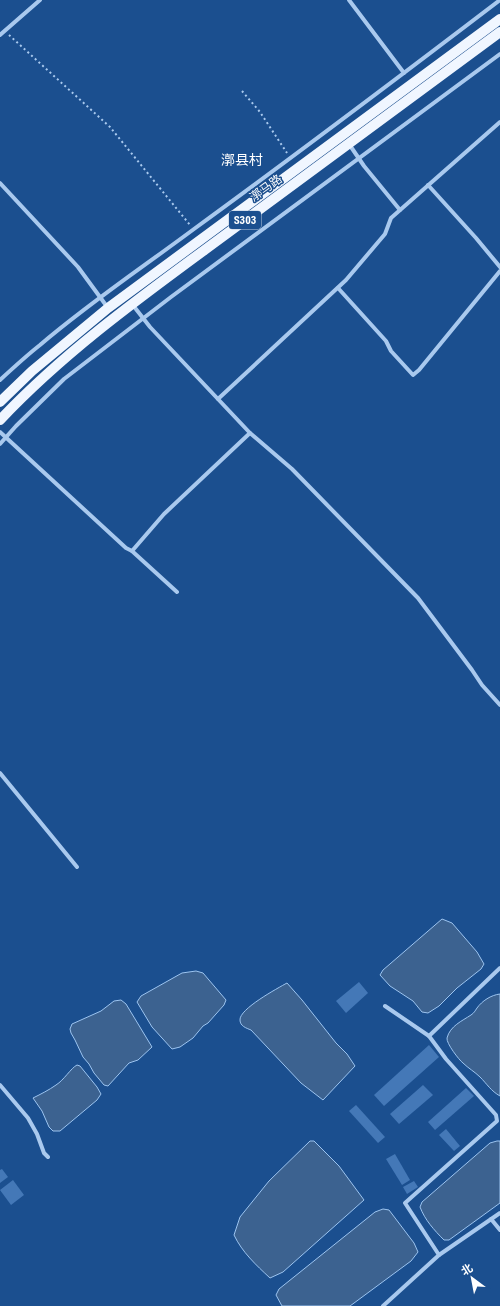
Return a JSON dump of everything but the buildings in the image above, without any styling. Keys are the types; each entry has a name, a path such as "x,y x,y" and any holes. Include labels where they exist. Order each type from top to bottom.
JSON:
{"main road":[{"name":"漷马路","path":"0,402 32,371 108,308 500,18"},
{"name":"漷马路","path":"0,420 43,378 114,317 500,32"}],"street":[{"path":"0,35 40,0"},
{"path":"350,0 404,73"},
{"path":"0,380 54,333 100,297 194,230 500,0"},
{"path":"0,444 64,379 143,318 500,54"},
{"path":"218,399 346,280 385,234 392,218 400,210 500,122"},
{"path":"349,144 400,210"},
{"path":"0,183 78,267 114,317"},
{"path":"428,185 500,267"},
{"path":"338,288 386,341 391,351 414,375 500,271"},
{"path":"132,304 150,327 250,433 292,469 418,598 482,685 500,705"},
{"path":"0,432 126,548 132,551 177,592"},
{"path":"132,551 164,514 250,433"},
{"path":"0,773 77,867"},
{"path":"429,1036 500,968"},
{"path":"385,1006 429,1036 446,1059 496,1115 497,1121 500,1125"},
{"path":"0,1085 28,1118 38,1134 44,1153 48,1157"},
{"path":"440,1255 405,1203 497,1121"},
{"path":"383,1306 440,1255 500,1213"},
{"path":"491,1219 500,1230"}],"path":[{"path":"5,31 110,126 194,230"},
{"path":"242,91 260,112 290,158"}],"water":[{"path":"442,919 452,923 477,952 484,964 481,969 457,988 439,1006 428,1013 422,1012 413,1001 390,986 380,975 383,970"},
{"path":"196,971 203,973 226,1000 224,1005 193,1038 180,1047 172,1049 152,1027 137,1002 141,996 182,973"},
{"path":"287,983 336,1043 347,1054 355,1066 323,1100 301,1083 251,1030 240,1022 241,1015 252,1005"},
{"path":"500,994 500,1096 461,1061 451,1047 447,1038 451,1030 472,1014 479,1005 490,997"},
{"path":"121,1000 126,1004 152,1047 138,1060 129,1063 108,1086 104,1085 83,1057 70,1029 72,1024 101,1011 114,1001"},
{"path":"77,1065 80,1066 101,1094 97,1100 60,1131 53,1131 49,1127 42,1111 33,1098 59,1083"},
{"path":"310,1141 314,1141 339,1166 364,1200 283,1272 270,1278 245,1253 234,1235 240,1217 269,1181"},
{"path":"500,1141 500,1203 449,1240 444,1240 433,1229 424,1216 420,1207 422,1202 490,1143"},
{"path":"383,1209 389,1210 414,1243 418,1252 411,1261 350,1306 282,1306 276,1295 279,1289 375,1212"}],"district":[{"name":"漷县村","path":"242,160"}]}
